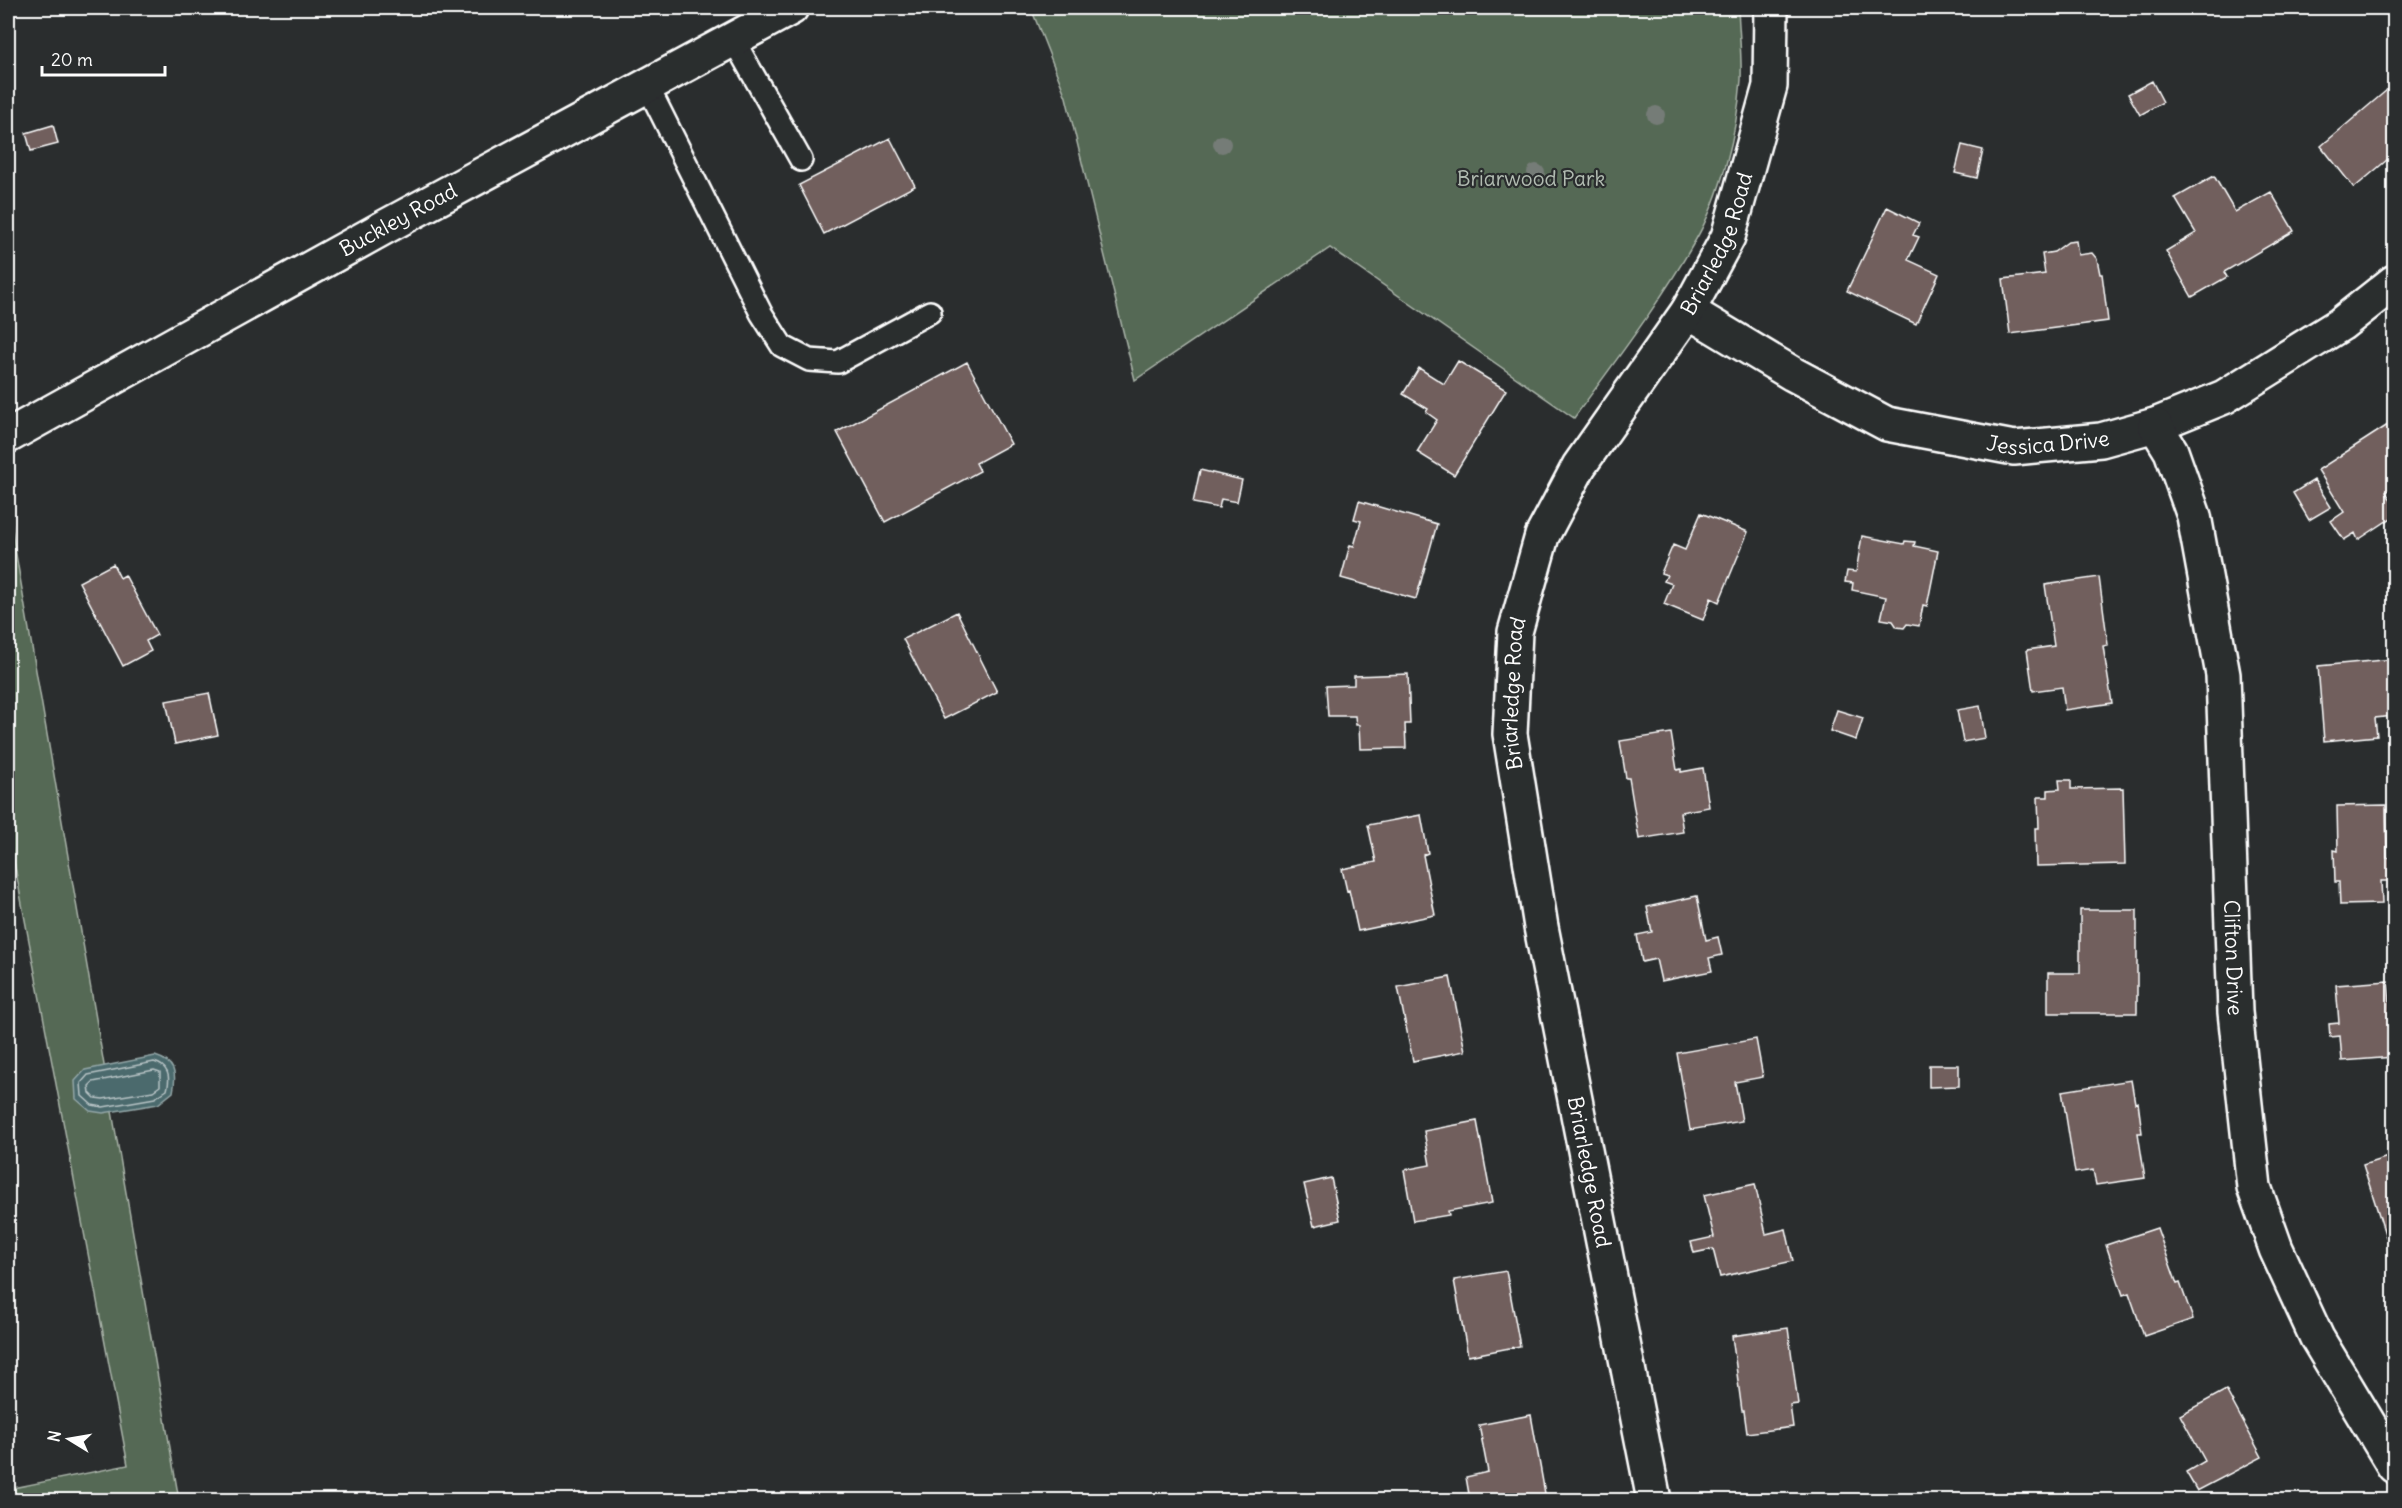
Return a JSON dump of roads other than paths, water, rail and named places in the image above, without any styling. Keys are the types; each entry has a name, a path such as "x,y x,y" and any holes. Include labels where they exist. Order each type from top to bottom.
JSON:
{"street":[{"name":"Buckley Road","path":"8,436 385,227 791,8"},
{"name":"Briarledge Road","path":"1654,1500 1541,927 1510,734 1515,632 1542,536 1579,466 1688,311 1728,237 1770,86 1771,8"},
{"name":"Jessica Drive","path":"1688,311 1793,374 1887,424 2014,448 2101,440 2155,425 2224,397 2341,324 2394,282"},
{"name":"Clifton Drive","path":"2155,425 2171,451 2194,516 2223,675 2235,1012 2253,1187 2276,1249 2317,1338 2394,1466"}],"lane":[{"path":"733,39 801,160"},
{"path":"647,85 761,313 782,346 809,360 838,362 930,312"}],"water":[{"path":"155,1056 171,1065 175,1079 173,1092 158,1104 103,1113 90,1111 76,1099 75,1081 85,1070"}],"park label":[{"name":"Briarwood Park","path":"1531,179"}]}
